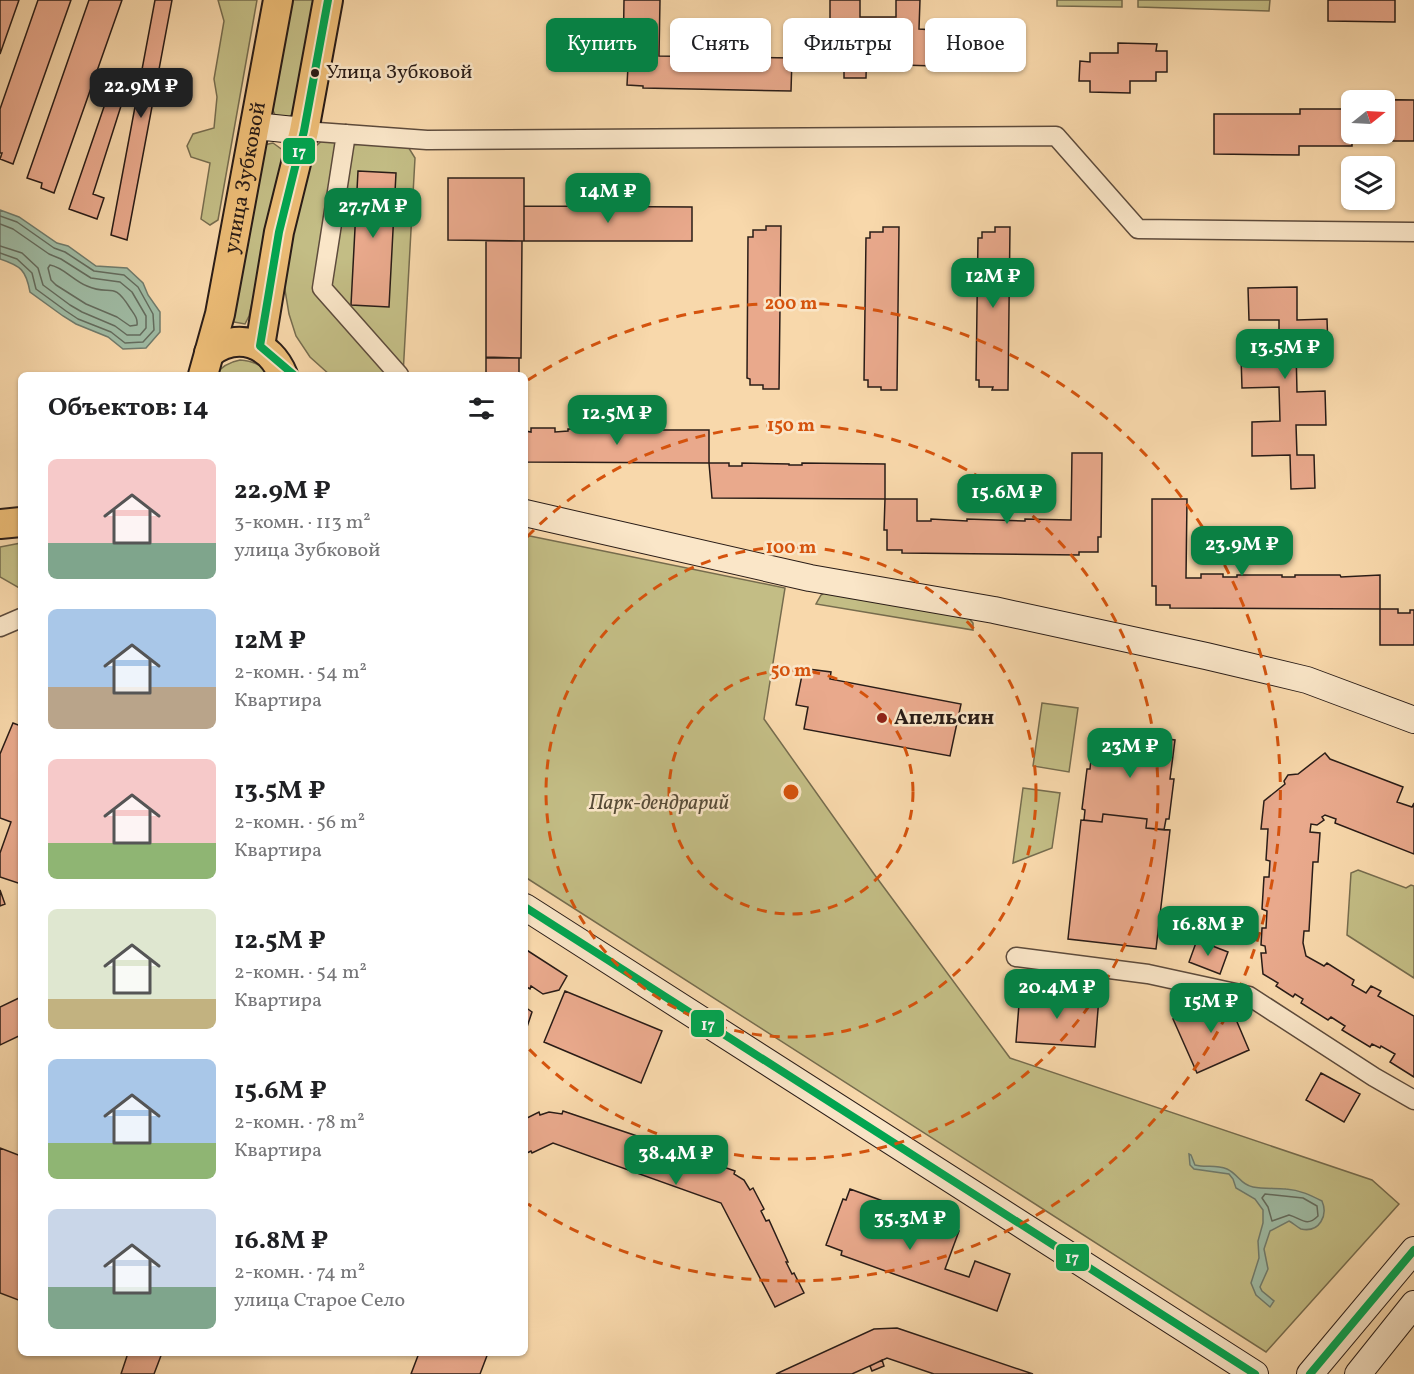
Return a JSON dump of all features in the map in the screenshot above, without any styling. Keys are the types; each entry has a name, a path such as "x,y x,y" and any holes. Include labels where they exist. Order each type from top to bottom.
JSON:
{"main road":[{"name":"улица Зубковой","path":"206,364 219,314 278,0"},
{"name":"улица Зубковой","path":"206,364 220,344 234,341 279,365 279,232 304,131 328,0"},
{"path":"0,524 18,522"}],"street":[{"path":"255,126 427,140 1056,136 1138,229 1414,232"},
{"path":"346,134 322,288 396,372"},
{"path":"528,514 810,578 994,610 1206,656 1307,680 1414,720"},
{"path":"0,627 18,619"},
{"path":"528,909 1255,1374"},
{"path":"1016,957 1148,975 1249,996 1374,1077 1414,1100"},
{"path":"1310,1374 1414,1250"},
{"path":"1358,1374 1414,1304"}],"green space":[{"path":"218,0 257,0 218,220 210,225 201,219 210,163 191,157 187,146 193,134 214,128 217,97 214,79 224,21"},
{"path":"288,0 319,0 294,114 287,118 276,117 271,106"},
{"path":"1057,0 1122,0 1122,7 1057,6"},
{"path":"1138,0 1270,0 1269,11 1138,7"},
{"path":"324,139 407,145 415,158 403,372 327,372 310,357 296,336 289,314 281,266 307,154"},
{"path":"273,143 284,151 286,156 249,316 245,324 228,321 264,145"},
{"path":"249,361 266,372 218,372 232,362"},
{"name":"Парк-дендрарий","path":"528,536 785,588 764,719 874,874 1010,1058 1372,1180 1399,1204 1266,1352 528,879"},
{"path":"18,544 18,587 0,577 0,547"},
{"path":"826,592 966,615 973,623 973,630 816,604 821,595"},
{"path":"1042,703 1078,708 1069,772 1033,766"},
{"path":"1023,788 1060,793 1052,848 1013,863"},
{"path":"1358,870 1406,888 1414,886 1414,978 1347,935 1351,873"}],"water":[{"path":"0,210 19,217 57,243 68,246 96,266 127,268 143,283 160,312 160,332 146,348 123,349 108,337 76,324 30,292 27,279 21,270 0,259"},
{"path":"1189,1154 1195,1165 1227,1169 1249,1186 1296,1190 1322,1201 1324,1212 1318,1226 1308,1230 1301,1229 1289,1221 1270,1231 1264,1249 1268,1269 1260,1287 1274,1301 1270,1307 1256,1295 1251,1283 1259,1258 1258,1241 1263,1223 1263,1210 1255,1199 1236,1188 1229,1174 1194,1169 1190,1165"}],"building":[{"path":"0,0 19,0 0,54"},
{"path":"38,0 71,0 13,164 0,159 2,153 0,153 0,109"},
{"path":"89,0 122,0 54,193 41,188 42,183 27,178"},
{"path":"155,0 172,0 127,240 111,235"},
{"path":"624,0 660,0 659,56 670,56 670,72 771,72 771,58 783,58 783,72 792,72 791,91 643,88 643,86 627,85 628,72 658,72 658,18 624,18"},
{"path":"830,0 860,0 860,17 896,17 896,0 920,0 919,29 925,29 925,66 913,65 913,18 830,18"},
{"path":"1328,0 1395,0 1395,22 1328,21"},
{"path":"1118,43 1157,44 1156,51 1167,51 1167,72 1156,72 1156,81 1130,81 1130,93 1090,92 1090,81 1079,81 1080,61 1090,62 1090,53 1118,53"},
{"path":"844,72 866,72 866,78 844,78"},
{"path":"1395,100 1414,100 1414,141 1395,141"},
{"path":"106,101 121,106 93,194 104,198 97,219 69,209"},
{"path":"1300,109 1341,109 1341,144 1352,144 1352,146 1299,146 1299,155 1214,154 1214,114 1300,114"},
{"path":"358,171 396,173 389,307 351,305"},
{"path":"448,178 524,178 524,241 448,240"},
{"path":"524,206 692,207 692,241 524,241"},
{"path":"766,226 781,226 779,389 763,389 763,385 750,385 750,379 747,378 748,237 753,237 753,230 766,230"},
{"path":"883,227 899,227 897,390 868,387 868,380 864,380 866,238 870,238 870,232 883,232"},
{"path":"995,227 1010,227 1008,390 979,387 979,380 976,380 978,238 982,238 982,232 995,232"},
{"path":"486,241 522,241 521,358 486,357"},
{"path":"1297,287 1297,320 1327,319 1328,348 1296,349 1297,392 1325,391 1326,425 1296,425 1297,455 1314,455 1315,488 1291,489 1290,455 1252,456 1252,422 1280,421 1279,387 1242,388 1241,356 1279,355 1279,320 1249,320 1248,288"},
{"path":"486,358 519,358 519,372 486,372"},
{"path":"531,428 555,428 555,432 568,431 568,429 615,429 615,431 626,432 627,430 709,430 709,463 528,462 528,432 531,432"},
{"path":"1072,453 1102,453 1101,537 1098,537 1098,552 1079,552 1079,555 902,553 902,550 887,550 887,530 884,530 885,499 917,499 917,521 931,521 931,519 1071,520"},
{"path":"709,463 729,463 729,466 742,466 742,463 885,464 885,499 712,498"},
{"path":"1152,499 1187,499 1186,578 1201,578 1201,574 1223,574 1223,577 1237,577 1237,575 1295,577 1295,575 1340,575 1341,577 1380,575 1380,609 1170,608 1170,605 1156,605 1156,586 1152,586"},
{"path":"1380,609 1398,609 1398,613 1410,613 1410,610 1414,610 1414,645 1380,645"},
{"name":"Апельсин","path":"808,669 831,672 830,679 961,704 950,756 804,729 808,707 796,705 802,675"},
{"path":"13,723 18,725 18,883 0,877 0,853 11,822 0,818 0,754"},
{"path":"1103,731 1175,740 1170,779 1174,779 1169,819 1166,819 1164,830 1146,828 1147,819 1103,814 1102,822 1084,820 1085,810 1082,809 1087,769 1090,769 1092,749 1100,750"},
{"path":"1325,753 1330,759 1403,787 1397,802 1412,807 1414,803 1414,854 1335,823 1336,819 1325,815 1322,817 1324,820 1317,825 1311,824 1310,832 1320,833 1318,862 1313,862 1309,931 1304,931 1303,943 1306,956 1324,966 1327,963 1354,980 1352,985 1366,993 1371,986 1381,991 1378,996 1414,1016 1414,1077 1390,1062 1395,1054 1381,1046 1380,1048 1372,1044 1370,1047 1342,1030 1345,1026 1331,1017 1328,1020 1301,1003 1303,999 1295,994 1293,997 1276,986 1278,983 1263,974 1261,953 1266,953 1265,946 1261,945 1262,928 1266,928 1267,911 1262,909 1264,877 1269,877 1270,861 1266,860 1268,829 1261,829 1264,801 1285,784 1284,781 1288,775 1298,774"},
{"path":"1103,814 1147,819 1146,828 1170,830 1156,949 1068,939 1081,820 1102,822"},
{"path":"0,890 5,904 0,906"},
{"path":"1197,940 1228,952 1220,974 1189,962"},
{"path":"528,951 567,976 559,990 543,994 531,986 530,989 528,988"},
{"path":"565,991 662,1031 641,1083 544,1042"},
{"path":"1020,992 1099,997 1095,1047 1016,1042"},
{"path":"1226,996 1249,1050 1197,1073 1173,1019"},
{"path":"18,998 18,1036 0,1045 0,1007"},
{"path":"528,1009 532,1012 528,1024"},
{"path":"1321,1073 1360,1094 1344,1122 1306,1100"},
{"path":"563,1111 699,1158 699,1161 735,1171 734,1174 744,1180 750,1190 753,1188 764,1209 761,1211 766,1221 769,1220 788,1262 786,1262 804,1293 775,1307 721,1203 553,1143 532,1153 531,1151 528,1152 528,1118 539,1112 540,1115 549,1112 562,1114"},
{"path":"0,1148 18,1155 18,1300 0,1293"},
{"path":"850,1189 894,1205 890,1214 942,1232 945,1226 959,1231 945,1269 969,1277 975,1261 1010,1274 997,1311 841,1255 842,1251 826,1245 843,1199 846,1200"},
{"path":"897,1328 1033,1374 934,1374 887,1358 852,1374 776,1374 874,1329"},
{"path":"127,1356 161,1356 154,1374 121,1374"},
{"path":"418,1356 487,1356 480,1374 411,1374"},
{"path":"882,1360 884,1366 872,1371 870,1366"}],"transit line":[{"name":"17","path":"290,372 260,346 279,232 304,131 328,0"},
{"name":"17","path":"528,909 1255,1374"},
{"name":"17","path":"1310,1374 1414,1250"}],"place":[{"name":"Улица Зубковой","path":"315,73"},
{"name":"Апельсин","path":"882,718"}]}
